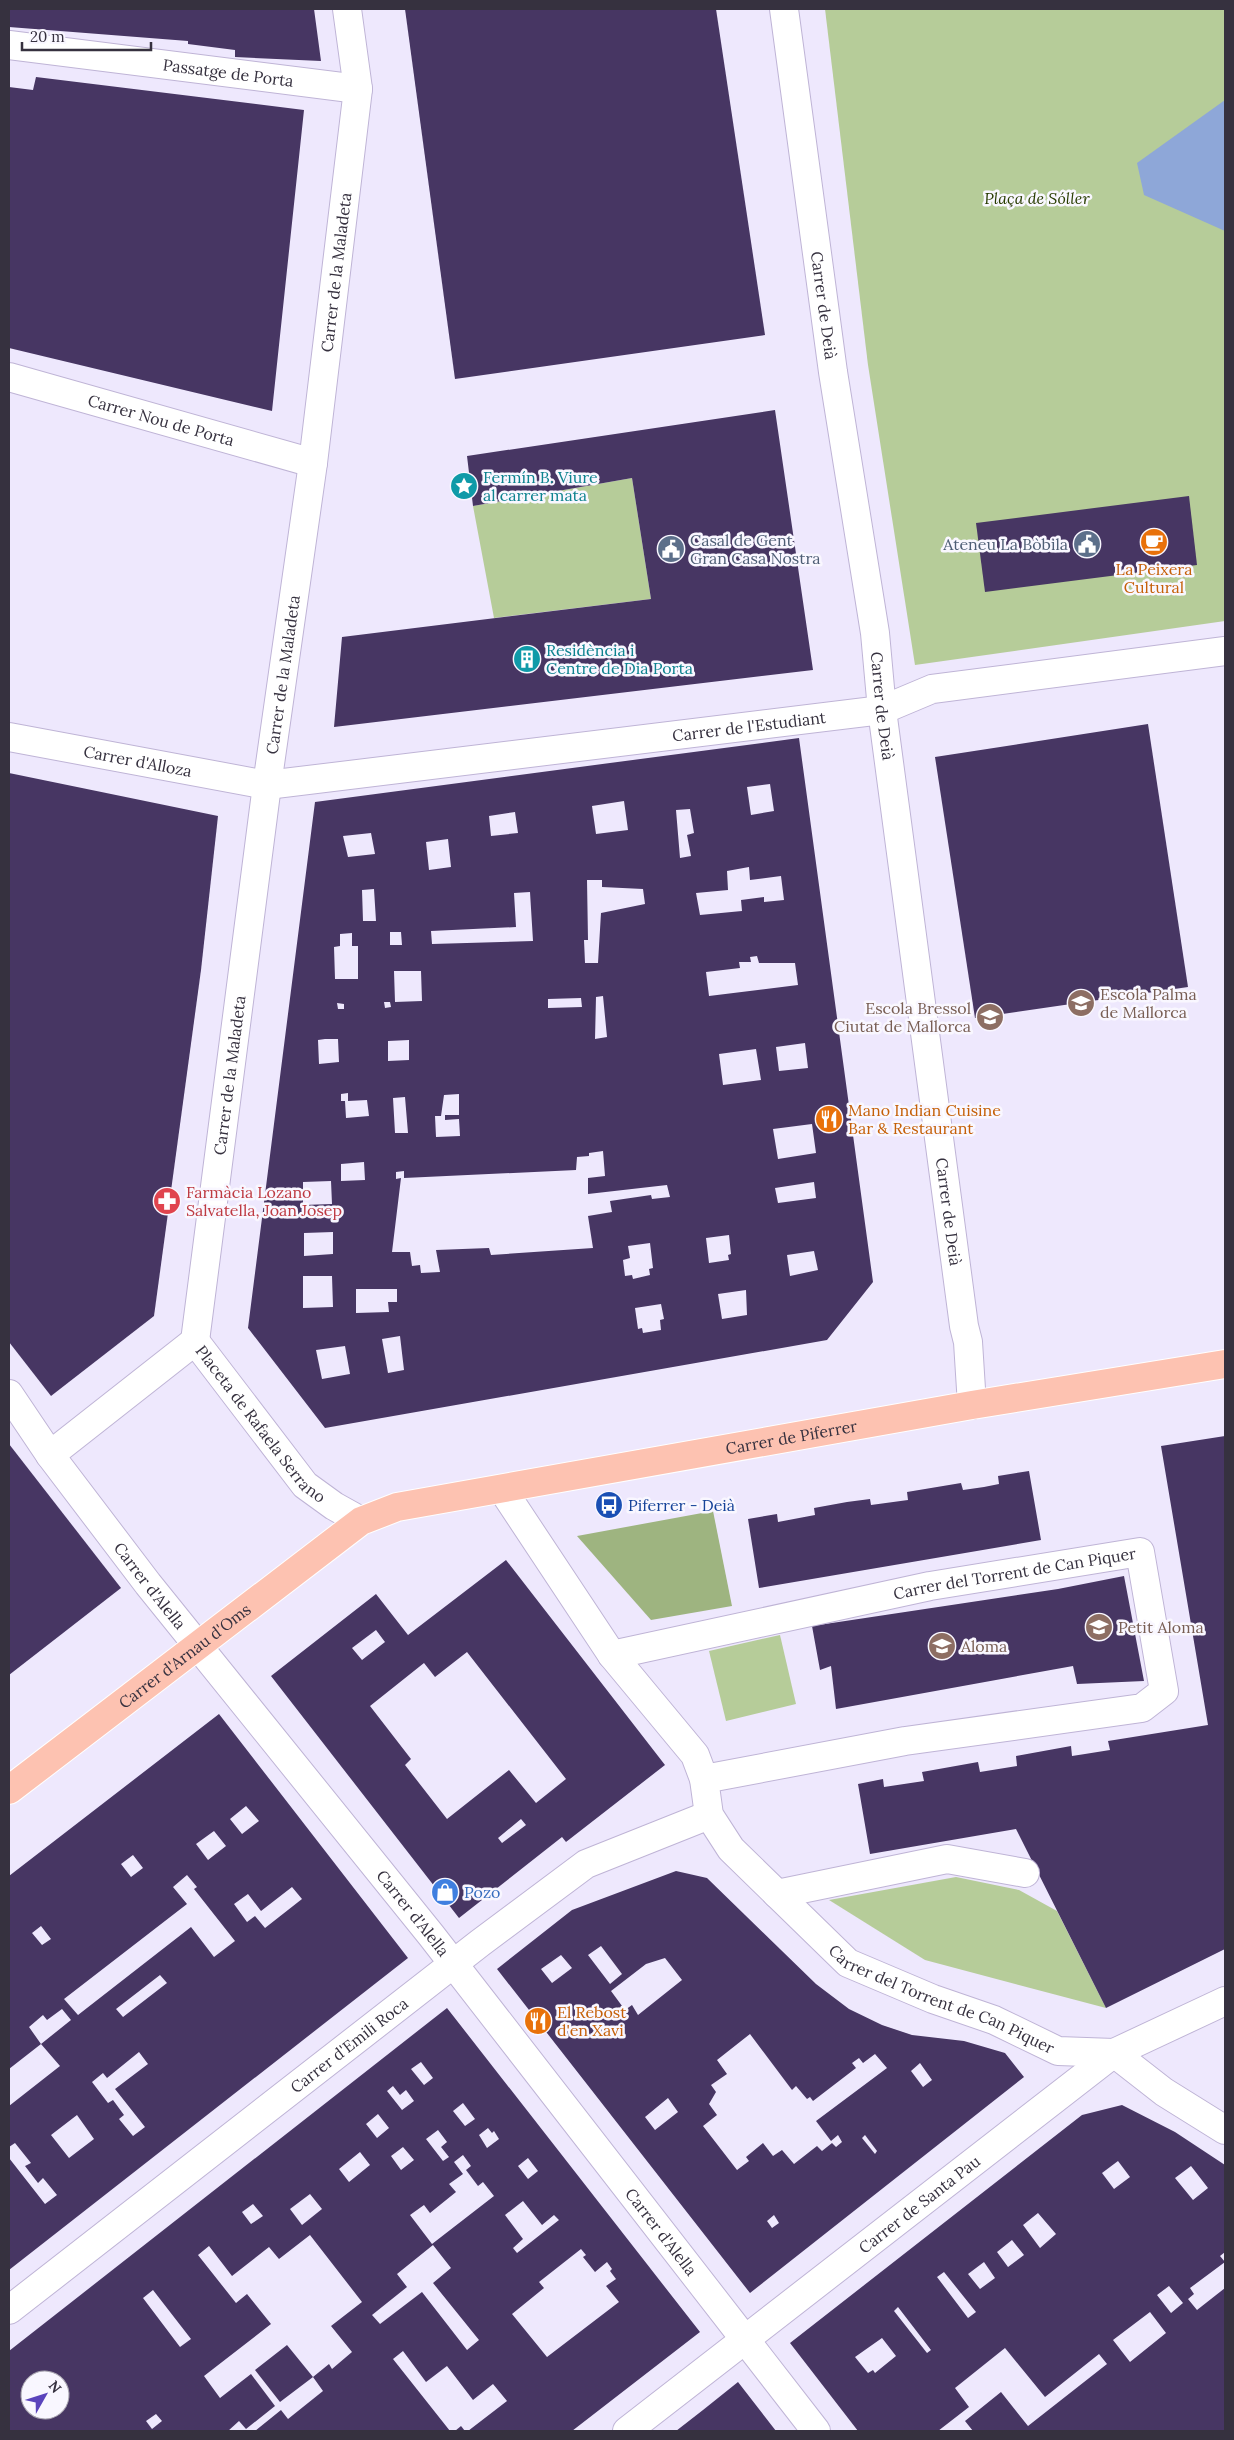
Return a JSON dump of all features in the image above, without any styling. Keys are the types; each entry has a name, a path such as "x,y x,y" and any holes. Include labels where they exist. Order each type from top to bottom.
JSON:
{"main road":[{"name":"Carrer de Piferrer","path":"361,1521 397,1507 502,1490 972,1404 1225,1364"},
{"name":"Carrer d'Arnau d'Oms","path":"9,1790 361,1521"}],"street":[{"name":"Carrer de la Maladeta","path":"195,1341 267,785 313,463 358,89 347,9"},
{"name":"Carrer de Deià","path":"784,9 833,372 874,633 882,710 968,1342 972,1404"},
{"name":"Passatge de Porta","path":"9,45 358,89"},
{"name":"Carrer Nou de Porta","path":"9,377 313,463"},
{"name":"Carrer de l'Estudiant","path":"267,785 882,710 932,689 1225,651"},
{"name":"Carrer d'Alloza","path":"9,737 267,785"},
{"name":"Placeta de Rafaela Serrano","path":"50,1456 195,1341 305,1485 334,1506 361,1521"},
{"name":"Carrer d'Alella","path":"9,1394 50,1456 197,1646 454,1964 816,2431"},
{"name":"Carrer del Torrent de Can Piquer","path":"502,1490 612,1655 695,1755 704,1779 709,1814 731,1849 848,1964 933,1999 994,2020 1058,2051 1114,2053"},
{"name":"Carrer del Torrent de Can Piquer","path":"612,1655 930,1586 1140,1552 1164,1691 1142,1708 905,1740 704,1779"},
{"name":"Carrer d'Emili Roca","path":"9,2310 454,1964 586,1864 709,1814"},
{"path":"777,1894 948,1859 1024,1873"},
{"name":"Carrer de Santa Pau","path":"627,2431 1114,2053 1225,2001"},
{"path":"1114,2053 1164,2092 1225,2130"}],"green space":[{"name":"Plaça de Sóller","path":"825,9 1225,9 1225,621 915,665 868,365"},
{"path":"632,478 651,599 494,618 473,506"},
{"path":"713,1511 732,1606 651,1620 577,1536"},
{"path":"780,1635 796,1704 726,1721 709,1651"},
{"path":"956,1877 1019,1890 1057,1911 1106,2008 925,1960 829,1900"}],"water":[{"path":"1225,100 1225,231 1144,195 1137,163"}],"building":[{"path":"9,9 314,9 321,61 235,57 235,50 188,44 188,41 9,27"},
{"path":"405,9 716,9 765,335 455,379"},
{"path":"36,77 304,110 272,411 9,348 9,87 33,90"},
{"path":"775,410 813,670 334,727 342,637 651,599 632,478 473,506 467,456"},
{"name":"Ateneu La Bòbila","path":"1189,496 1197,565 985,592 976,523"},
{"path":"1148,724 1188,987 975,1018 935,757"},
{"path":"799,738 873,1282 827,1340 325,1428 248,1328 315,802","holes":["770,784 774,811 751,815 747,787","624,801 628,830 596,834 592,806","690,809 694,833 687,835 691,856 680,858 676,810","515,812 518,833 491,836 489,816","371,833 375,854 348,857 343,836","448,839 451,867 429,870 426,842","749,867 750,880 781,876 784,900 764,902 764,897 741,900 742,911 700,915 696,893 728,890 727,871","587,880 602,880 602,887 643,889 645,904 601,913 598,963 585,963 584,940 588,940","374,889 376,921 363,921 362,890","530,892 533,941 432,944 431,931 516,927 514,893","390,932 401,932 402,945 390,945","352,933 352,946 358,946 358,979 335,979 334,947 340,946 340,934","757,956 759,963 795,963 798,985 709,996 706,972 740,968 739,962 751,962 750,957","394,971 421,971 422,1001 395,1002","603,996 607,1037 595,1039 596,997","581,998 582,1007 548,1008 548,999","384,1002 390,1002 391,1007 385,1008","337,1003 344,1004 344,1009 338,1009","338,1039 339,1062 319,1064 318,1040","409,1040 409,1060 388,1061 388,1041","805,1043 808,1068 779,1071 776,1047","756,1049 761,1080 723,1085 719,1054","348,1093 348,1101 367,1100 369,1116 346,1118 345,1101 341,1101 341,1094","459,1094 459,1115 445,1115 445,1120 459,1119 460,1136 436,1137 435,1116 441,1116 444,1095","405,1097 408,1133 395,1133 393,1098","812,1124 816,1153 778,1159 773,1129","603,1151 605,1176 588,1178 588,1194 667,1185 670,1197 652,1199 651,1195 610,1201 612,1212 588,1216 593,1248 491,1255 489,1248 436,1250 440,1272 421,1273 420,1265 412,1266 410,1252 392,1252 401,1178 396,1179 396,1172 404,1171 404,1178 576,1170 577,1157 589,1156 589,1153","364,1162 365,1180 341,1181 341,1164","331,1181 332,1204 303,1205 303,1182","814,1182 816,1198 778,1203 775,1188","333,1232 333,1254 304,1256 304,1233","729,1235 731,1254 728,1255 729,1260 709,1263 706,1238","650,1243 653,1268 649,1269 650,1275 633,1279 632,1275 625,1276 623,1260 630,1258 628,1246","814,1251 818,1270 790,1276 787,1255","303,1276 332,1276 333,1307 303,1308","356,1289 397,1289 397,1302 388,1302 389,1312 356,1313","746,1290 747,1315 722,1319 718,1294","661,1304 664,1319 660,1320 661,1330 643,1333 642,1328 638,1329 635,1308","400,1336 404,1370 388,1373 382,1339","345,1346 350,1374 322,1379 316,1350"]},
{"path":"9,773 218,816 201,970 154,1316 51,1396 9,1342"},
{"path":"1225,1436 1225,1949 1106,2008 1016,1829 870,1854 858,1784 883,1779 884,1787 924,1781 922,1772 978,1762 980,1772 1017,1766 1016,1756 1071,1746 1072,1756 1110,1750 1108,1741 1208,1725 1161,1446"},
{"path":"9,1444 121,1588 9,1675"},
{"path":"1029,1471 1041,1540 759,1588 748,1519 777,1514 778,1522 815,1515 814,1508 847,1502 870,1499 871,1505 908,1500 907,1492 961,1483 963,1490 984,1487 999,1484 998,1476"},
{"path":"506,1560 665,1765 566,1842 562,1837 459,1918 271,1676 376,1594 408,1635","holes":["376,1630 385,1642 362,1660 352,1648","467,1652 566,1779 536,1803 509,1770 447,1819 405,1765 411,1759 370,1706 424,1663 435,1677","521,1819 526,1825 502,1843 498,1838"]},
{"name":"Aloma","path":"1124,1576 1144,1681 1077,1684 1073,1666 836,1709 831,1666 820,1670 812,1626 1058,1589"},
{"path":"219,1714 408,1958 9,2270 9,2158 45,2204 57,2195 43,2178 38,2183 25,2166 31,2163 15,2143 9,2147 9,2106 60,2066 41,2044 9,2069 9,1876","holes":["246,1806 259,1821 242,1834 230,1819","214,1831 226,1846 208,1860 196,1844","133,1855 143,1868 131,1877 121,1864","187,1875 197,1887 194,1889 235,1941 214,1957 191,1927 78,2015 64,1999 187,1904 173,1887","292,1887 302,1899 265,1928 255,1916 247,1922 234,1904 248,1894 261,1911","41,1926 51,1939 42,1945 32,1933","160,1975 167,1983 123,2017 116,2009","62,2009 71,2020 41,2044 29,2027 43,2015 47,2020","139,2052 148,2064 115,2089 145,2127 133,2136 119,2119 124,2115 113,2100 108,2103 92,2082 103,2073 107,2078","77,2115 94,2139 69,2158 51,2135"]},
{"path":"676,1871 707,1878 816,1984 849,2009 882,2025 912,2035 964,2041 1005,2053 1024,2077 750,2293 497,1969 572,1910","holes":["601,1946 622,1974 610,1984 588,1955","561,1955 572,1968 552,1983 541,1969","665,1958 682,1980 638,2015 632,2005 625,2010 611,1991 646,1964","750,2034 792,2090 796,2086 807,2099 810,2097 813,2101 856,2068 852,2063 859,2058 863,2063 875,2054 887,2068 816,2121 831,2141 838,2135 842,2142 836,2147 832,2143 822,2151 817,2146 794,2164 782,2150 773,2156 763,2143 746,2157 749,2161 737,2170 703,2126 717,2115 709,2104 716,2092 711,2085 727,2074 717,2060","920,2063 932,2080 923,2087 911,2071","668,2098 678,2112 655,2130 645,2117","865,2135 877,2151 875,2154 862,2138","774,2215 779,2223 772,2228 767,2221"]},
{"path":"447,2008 700,2332 572,2431 468,2431 507,2401 493,2384 473,2400 447,2366 426,2382 403,2351 393,2359 450,2431 255,2431 281,2410 288,2419 323,2391 313,2377 329,2364 332,2369 352,2352 331,2326 362,2302 310,2235 279,2259 269,2247 232,2276 209,2246 198,2255 236,2303 247,2294 271,2324 204,2376 220,2398 251,2374 275,2406 246,2429 239,2421 228,2431 9,2431 9,2351","holes":["421,2062 433,2078 424,2085 411,2069","393,2086 400,2095 406,2090 414,2101 402,2110 387,2091","463,2103 475,2119 465,2126 453,2111","378,2114 389,2128 377,2138 366,2124","488,2128 492,2133 494,2131 499,2139 487,2148 479,2135","438,2130 447,2142 441,2147 449,2157 443,2161 426,2139","403,2147 414,2160 401,2170 391,2156","360,2152 370,2165 349,2182 339,2169","463,2155 471,2166 466,2170 478,2186 483,2182 494,2196 432,2244 410,2215 424,2205 430,2213 456,2192 449,2184 463,2174 454,2162","528,2158 538,2171 528,2179 518,2166","310,2194 322,2209 302,2225 290,2209","523,2201 542,2225 554,2215 559,2220 517,2253 513,2248 523,2239 505,2215","253,2204 263,2216 251,2224 242,2212","433,2245 451,2268 433,2283 479,2340 467,2350 422,2292 380,2324 372,2315 407,2287 397,2274","581,2249 586,2255 583,2257 595,2272 607,2262 612,2269 610,2271 616,2279 606,2286 619,2302 547,2357 512,2314 544,2288 539,2282","153,2290 191,2339 180,2347 143,2298","156,2414 162,2421 152,2429 146,2421"]},
{"path":"1122,2105 1175,2132 1225,2165 1225,2252 1220,2256 1225,2262 1190,2288 1194,2294 1188,2299 1197,2310 1225,2288 1225,2431 973,2431 965,2421 1001,2392 1028,2426 1107,2364 1099,2354 1045,2397 1005,2348 955,2388 969,2407 938,2431 858,2431 790,2343 1082,2115","holes":["1118,2161 1130,2177 1114,2189 1102,2173","1191,2166 1208,2188 1193,2200 1175,2178","1038,2213 1056,2234 1040,2248 1023,2225","1012,2240 1024,2255 1008,2267 997,2252","984,2262 995,2278 980,2289 968,2274","944,2272 976,2312 968,2318 937,2277","1169,2286 1183,2303 1171,2313 1157,2295","898,2307 931,2350 927,2353 894,2311","1150,2312 1166,2333 1130,2362 1113,2340","882,2338 896,2356 875,2373 873,2370 868,2373 855,2357"]},
{"path":"287,2345 313,2377 280,2402 255,2370"},
{"path":"738,2382 776,2431 676,2431 703,2410"},
{"path":"461,2426 465,2431 455,2431"}],"place":[{"name":"Fermín B. Viure al carrer mata","path":"464,486"},
{"name":"La Peixera Cultural","path":"1154,542"},
{"name":"Ateneu La Bòbila","path":"1087,544"},
{"name":"Casal de Gent Gran Casa Nostra","path":"671,549"},
{"name":"Residència i Centre de Dia Porta","path":"527,659"},
{"name":"Escola Palma de Mallorca","path":"1081,1003"},
{"name":"Escola Bressol Ciutat de Mallorca","path":"990,1017"},
{"name":"Mano Indian Cuisine Bar & Restaurant","path":"829,1119"},
{"name":"Farmàcia Lozano Salvatella, Joan Josep","path":"167,1201"},
{"name":"Piferrer - Deià","path":"609,1505"},
{"name":"Petit Aloma","path":"1099,1627"},
{"name":"Aloma","path":"942,1646"},
{"name":"Pozo","path":"445,1892"},
{"name":"El Rebost d'en Xavi","path":"538,2021"}]}
